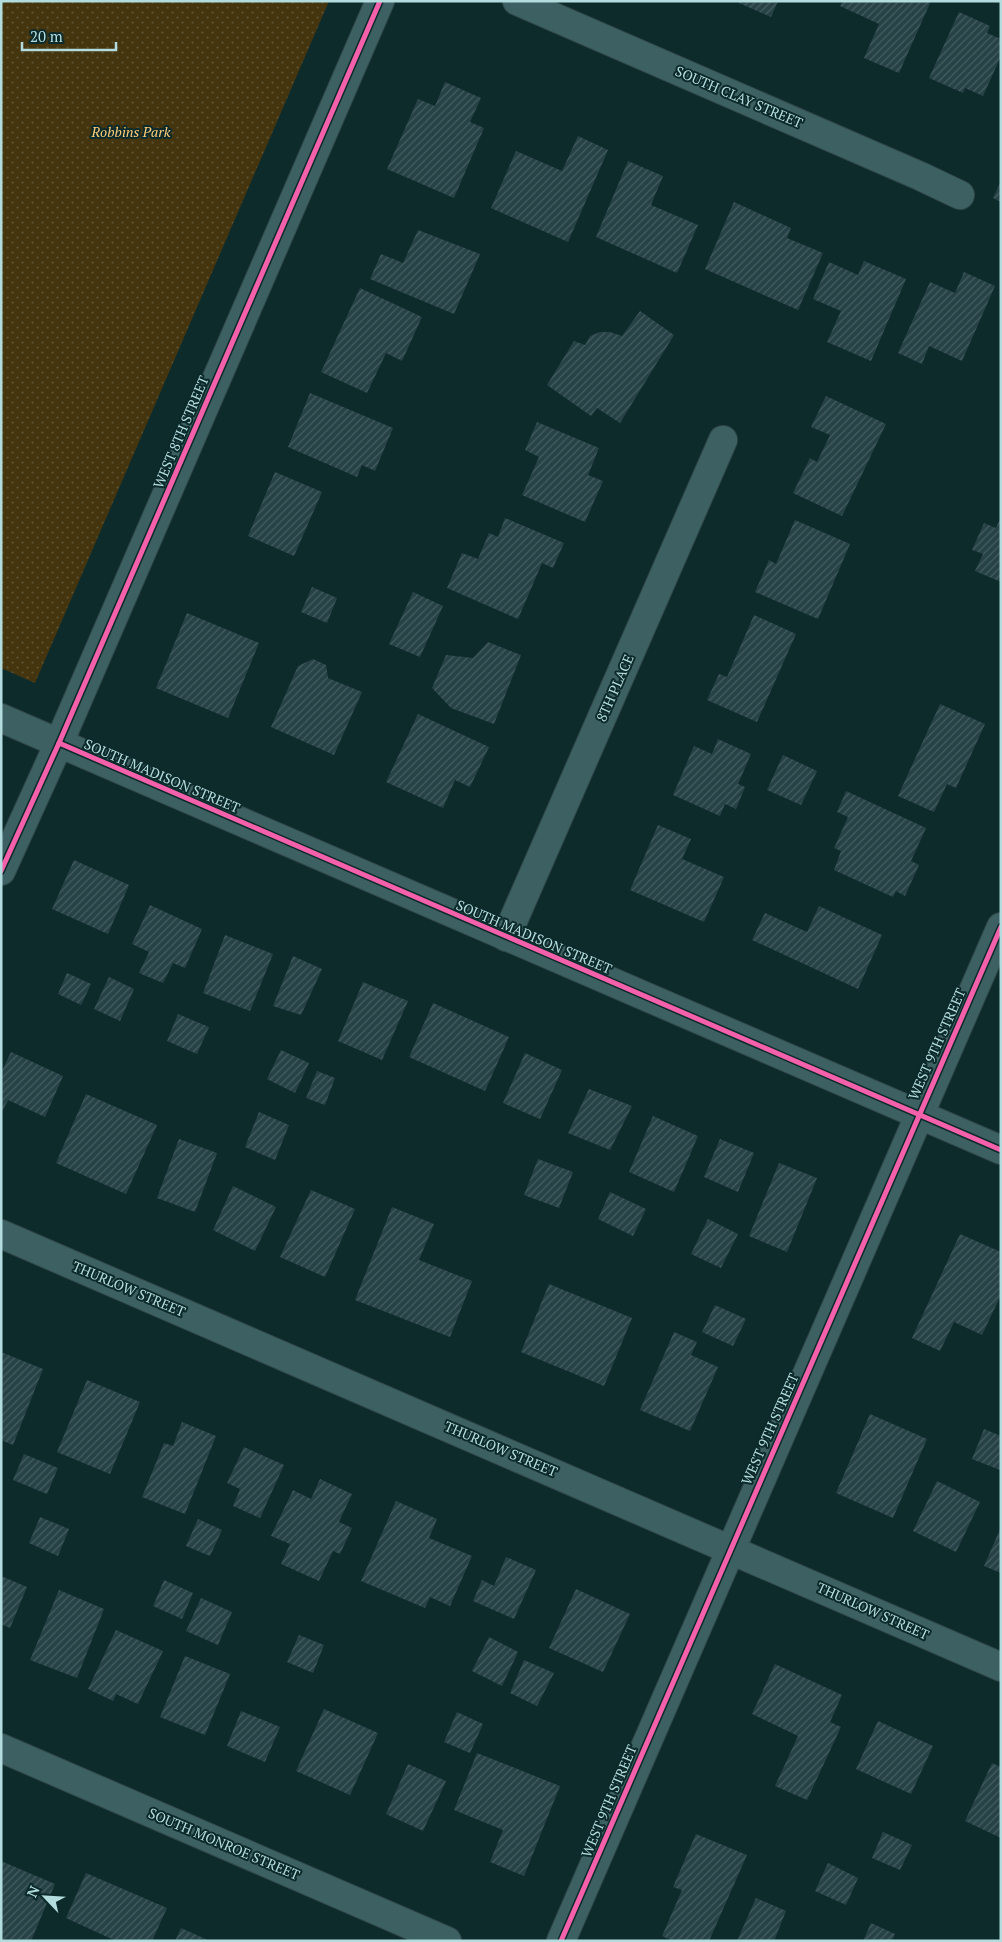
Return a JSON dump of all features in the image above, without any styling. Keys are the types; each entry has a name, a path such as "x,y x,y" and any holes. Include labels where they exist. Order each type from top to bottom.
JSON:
{"street":[{"name":"WEST 8TH STREET","path":"1,870 59,743 380,1"},
{"name":"SOUTH CLAY STREET","path":"517,1 960,195"},
{"name":"8TH PLACE","path":"506,937 723,440"},
{"name":"SOUTH MADISON STREET","path":"1,718 1001,1150"},
{"name":"WEST 9TH STREET","path":"561,1941 1001,927"},
{"name":"THURLOW STREET","path":"1,1234 730,1548 1001,1667"},
{"name":"SOUTH MONROE STREET","path":"1,1748 447,1941"}],"green space":[{"name":"Robbins Park","path":"1,1 329,1 35,683 1,668"}],"building":[{"path":"739,1 778,1 771,17 739,3"},
{"path":"843,1 931,1 899,73 864,58 879,24 840,6"},
{"path":"959,12 990,26 987,33 1001,39 1001,56 983,96 965,88 963,93 929,78"},
{"path":"445,82 481,98 470,122 484,128 454,198 387,169 418,99 435,106"},
{"path":"578,136 608,150 568,242 491,208 516,151 562,171"},
{"path":"628,161 663,176 651,205 698,225 677,273 596,237"},
{"path":"1001,181 1001,202 993,198"},
{"path":"734,202 791,228 787,238 823,253 798,310 705,269"},
{"path":"418,230 480,254 454,314 370,279 381,254 403,263"},
{"path":"864,261 906,279 871,361 827,342 841,311 813,299 829,262 858,275"},
{"path":"964,272 995,286 962,361 929,346 922,364 898,353 930,282 955,293"},
{"path":"360,288 422,317 402,361 386,353 367,393 321,372"},
{"path":"640,311 674,335 620,423 597,408 591,416 547,385 574,341 585,345 590,336 600,332 610,332 622,336"},
{"path":"310,393 393,428 375,471 362,465 357,477 288,447"},
{"path":"826,396 886,424 842,516 793,493 810,458 817,462 830,435 811,427"},
{"path":"537,422 599,448 588,475 603,481 585,522 522,495 539,457 525,450"},
{"path":"275,472 322,492 294,556 248,536"},
{"path":"1001,517 1001,582 975,571 983,554 972,550 984,523 996,528"},
{"path":"505,518 564,543 553,568 542,563 518,619 447,588 462,553 478,559 489,533 498,537"},
{"path":"795,520 850,544 818,619 755,592 769,560 776,564"},
{"path":"312,587 337,598 327,623 301,612"},
{"path":"413,592 443,606 420,657 389,644"},
{"path":"187,613 259,643 228,718 156,688"},
{"path":"754,615 796,634 757,722 707,700 719,674 727,677"},
{"path":"488,642 521,655 494,724 451,708 432,688 446,655 473,658"},
{"path":"313,659 326,665 328,678 362,692 334,755 271,727 298,666"},
{"path":"940,704 985,724 956,788 947,784 934,812 898,796"},
{"path":"418,714 489,747 470,787 455,780 443,808 386,782"},
{"path":"718,739 751,754 738,784 745,787 736,809 725,804 720,816 673,795 694,746 712,754"},
{"path":"783,755 817,771 801,805 767,790"},
{"path":"846,791 926,828 911,861 919,865 905,896 896,891 893,897 834,870 841,851 834,848 848,817 837,812"},
{"path":"658,825 691,839 682,859 724,877 704,922 630,890"},
{"path":"74,860 129,885 108,934 52,909"},
{"path":"150,905 202,929 185,968 173,963 163,983 139,973 149,952 132,944"},
{"path":"819,906 882,935 858,989 752,940 765,913 807,932"},
{"path":"225,935 273,954 250,1011 203,993"},
{"path":"293,956 322,969 301,1015 273,1006"},
{"path":"67,973 91,984 81,1005 58,994"},
{"path":"109,977 134,989 120,1021 94,1009"},
{"path":"363,982 408,1001 382,1060 338,1041"},
{"path":"433,1003 509,1037 485,1091 409,1057"},
{"path":"178,1014 209,1027 197,1054 167,1041"},
{"path":"281,1050 309,1063 295,1093 267,1079"},
{"path":"11,1052 63,1076 45,1117 8,1100 1,1114 1,1073"},
{"path":"525,1053 562,1070 540,1119 503,1103"},
{"path":"317,1071 335,1078 325,1105 306,1098"},
{"path":"589,1089 632,1106 610,1150 568,1133"},
{"path":"86,1094 157,1125 126,1194 56,1163"},
{"path":"259,1112 289,1125 275,1160 245,1147"},
{"path":"653,1116 698,1136 674,1192 629,1172"},
{"path":"179,1139 217,1153 195,1212 157,1198"},
{"path":"720,1139 754,1153 738,1192 704,1177"},
{"path":"538,1159 573,1172 559,1208 524,1195"},
{"path":"779,1163 817,1178 787,1252 749,1236"},
{"path":"233,1186 276,1207 255,1251 213,1230"},
{"path":"311,1190 355,1209 325,1277 280,1257"},
{"path":"610,1192 646,1209 633,1236 598,1219"},
{"path":"392,1207 434,1224 419,1260 472,1281 450,1337 355,1300"},
{"path":"708,1219 738,1234 721,1268 691,1254"},
{"path":"960,1234 1001,1252 1001,1295 982,1335 954,1322 940,1351 912,1338"},
{"path":"549,1284 632,1318 604,1386 521,1352"},
{"path":"715,1305 746,1319 733,1346 702,1332"},
{"path":"674,1332 697,1342 691,1355 718,1367 690,1431 640,1410"},
{"path":"1,1352 43,1369 13,1445 1,1440"},
{"path":"87,1380 140,1402 110,1474 57,1452"},
{"path":"870,1414 927,1439 893,1518 836,1493"},
{"path":"182,1422 216,1436 185,1514 142,1497 164,1443 173,1446"},
{"path":"984,1429 1001,1436 1000,1470 972,1459"},
{"path":"244,1447 284,1465 260,1518 233,1506 240,1489 227,1483"},
{"path":"24,1454 58,1468 47,1494 13,1480"},
{"path":"320,1479 352,1494 339,1522 352,1528 340,1554 333,1551 319,1581 281,1564 290,1544 271,1536 293,1490 311,1499"},
{"path":"937,1481 980,1502 956,1552 913,1531"},
{"path":"396,1501 437,1519 429,1538 472,1556 450,1606 430,1597 425,1608 361,1581"},
{"path":"40,1517 69,1529 58,1556 29,1543"},
{"path":"198,1519 222,1530 210,1556 186,1546"},
{"path":"1001,1527 1001,1573 984,1566"},
{"path":"506,1557 536,1570 514,1619 473,1601 482,1580 494,1586"},
{"path":"1,1576 27,1587 10,1628 1,1624"},
{"path":"164,1580 193,1593 182,1619 153,1606"},
{"path":"576,1589 630,1614 603,1672 549,1648"},
{"path":"59,1590 104,1609 77,1678 30,1660"},
{"path":"201,1598 232,1612 218,1645 186,1631"},
{"path":"116,1630 163,1651 138,1704 116,1694 113,1701 88,1689"},
{"path":"299,1635 324,1645 313,1673 287,1662"},
{"path":"489,1637 518,1652 502,1686 472,1671"},
{"path":"185,1656 230,1674 205,1735 160,1717"},
{"path":"524,1660 554,1673 537,1706 510,1693"},
{"path":"775,1664 842,1695 830,1722 841,1727 807,1800 775,1786 798,1736 752,1714"},
{"path":"324,1709 378,1733 350,1795 296,1771"},
{"path":"241,1711 280,1727 265,1762 227,1746"},
{"path":"457,1712 483,1724 470,1753 444,1742"},
{"path":"878,1721 933,1746 911,1794 856,1769"},
{"path":"477,1753 560,1786 524,1876 490,1862 503,1830 454,1810"},
{"path":"992,1763 1001,1767 1001,1838 965,1821"},
{"path":"408,1764 446,1781 423,1831 386,1814"},
{"path":"883,1832 912,1845 900,1870 872,1858"},
{"path":"696,1834 747,1855 709,1941 673,1941 662,1936 682,1890 673,1887"},
{"path":"1,1861 55,1884 31,1941 1,1941"},
{"path":"828,1863 858,1878 846,1905 815,1891"},
{"path":"86,1873 167,1908 152,1941 116,1941 66,1918"},
{"path":"756,1898 786,1911 774,1941 737,1941"},
{"path":"871,1923 895,1934 892,1941 863,1941"},
{"path":"181,1928 210,1941 175,1941"}],"cycle path":[{"path":"1,871 59,743 380,1"},
{"path":"59,743 1001,1150"},
{"path":"561,1941 1001,927"}]}
